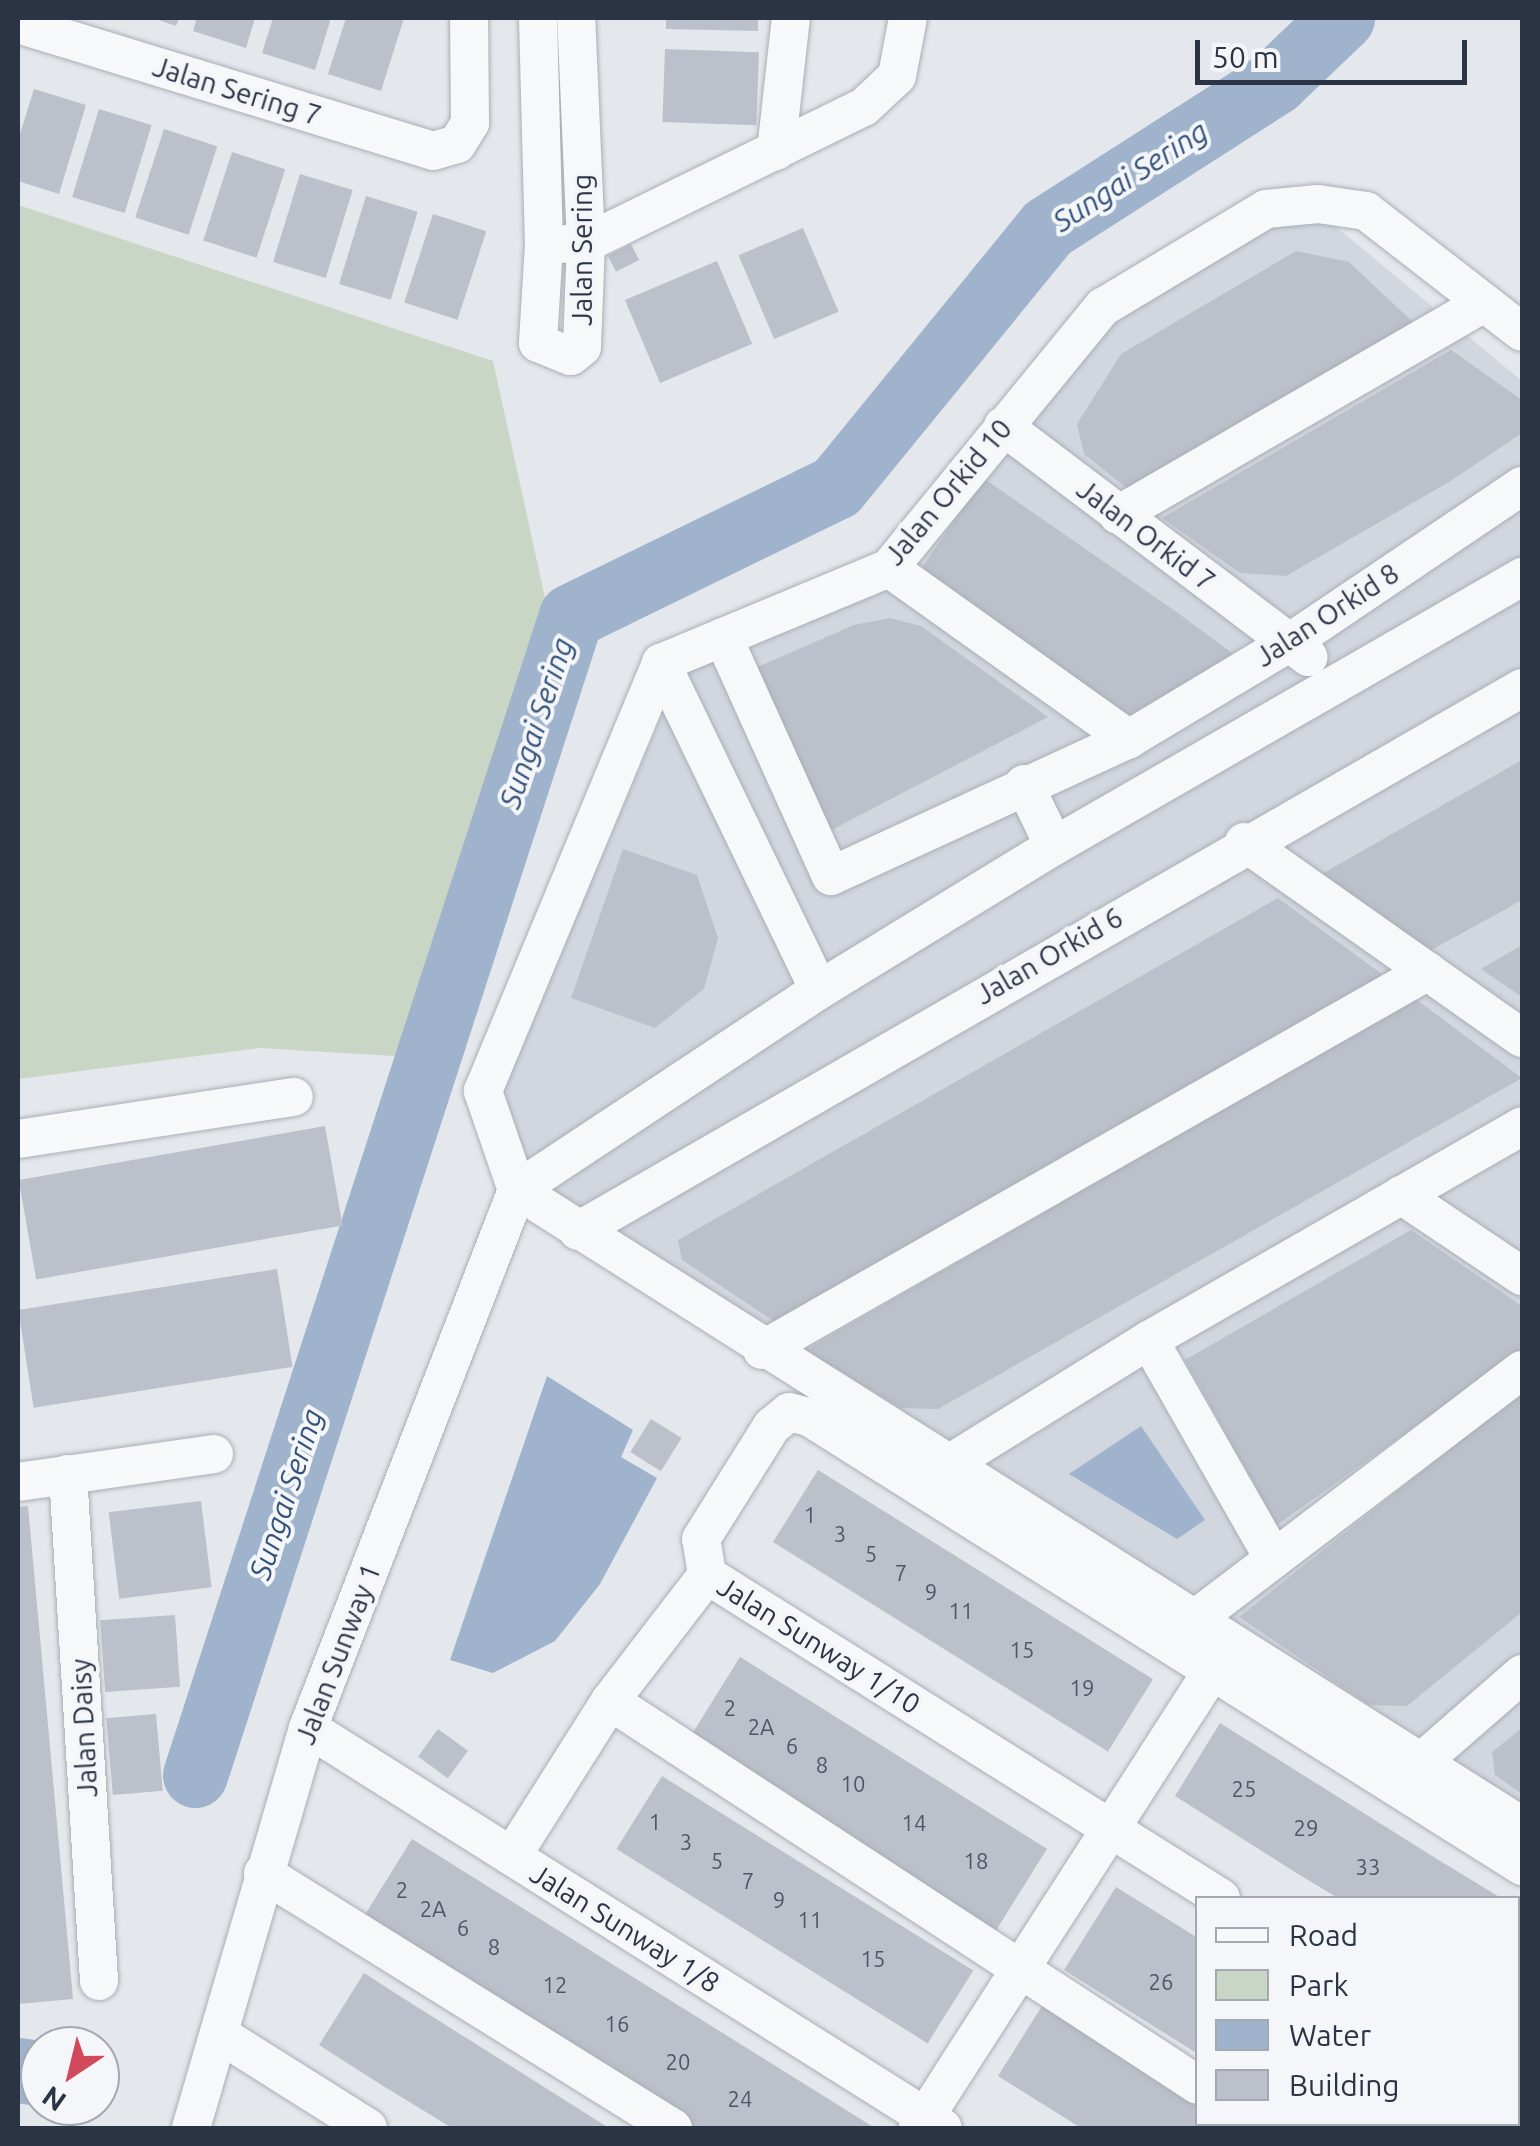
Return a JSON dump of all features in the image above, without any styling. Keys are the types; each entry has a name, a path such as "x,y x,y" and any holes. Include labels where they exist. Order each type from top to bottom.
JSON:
{"street":[{"name":"Jalan Sering 7","path":"18,24 433,151 457,144 470,123 468,18"},
{"name":"Jalan Sering","path":"538,18 544,244 538,343 570,356 582,347 586,244 576,18"},
{"path":"776,151 791,18"},
{"path":"544,244 586,244 864,107 897,76 908,18"},
{"name":"Jalan Orkid 10","path":"662,663 888,568 1103,307 1266,209 1318,204 1366,211 1522,332"},
{"path":"1118,515 1484,303"},
{"name":"Jalan Orkid 7","path":"1003,426 1335,679"},
{"name":"Jalan Orkid 8","path":"723,637 831,876 1128,739 1289,643 1522,486"},
{"path":"888,568 1128,739"},
{"path":"517,1190 819,990 1054,846 1335,679 1522,577"},
{"path":"662,663 819,990"},
{"path":"662,663 483,1091 517,1190 1190,1622 1522,1826"},
{"name":"Jalan Orkid 6","path":"578,1230 1244,842 1522,688"},
{"path":"1024,784 1054,846"},
{"path":"1244,842 1522,1038"},
{"path":"762,1350 1428,971"},
{"path":"18,1139 294,1097"},
{"path":"949,1464 1149,1340 1522,1126"},
{"name":"Jalan Sunway 1","path":"192,2128 308,1728 517,1190"},
{"path":"1401,1196 1522,1276"},
{"path":"1149,1340 1274,1558"},
{"path":"1190,1622 1522,1370"},
{"path":"707,1575 702,1539 772,1426 789,1412 809,1417 1214,1668 1522,1866"},
{"path":"18,1482 214,1454"},
{"name":"Jalan Daisy","path":"68,1474 99,1981"},
{"name":"Jalan Sunway 1/10","path":"512,1856 610,1701 707,1575 1219,1896"},
{"path":"928,2125 1020,1969 1214,1668"},
{"path":"1419,1764 1522,1674"},
{"path":"610,1701 1195,2083"},
{"name":"Jalan Sunway 1/8","path":"308,1728 928,2125"},
{"path":"263,1873 673,2128"},
{"path":"219,2034 368,2128"}],"shaded area":[{"path":"1323,216 1522,381 1522,1809 549,1195 525,1168 500,1096 680,673 890,587 1110,319 1272,220"}],"green space":[{"path":"18,205 493,361 549,616 411,1057 259,1048 18,1079"}],"water":[{"path":"547,1376 633,1430 621,1457 657,1478 600,1584 555,1641 493,1673 450,1660"},
{"path":"1141,1426 1205,1520 1177,1539 1069,1474"}],"building":[{"path":"153,18 179,18 176,26"},
{"path":"197,18 255,18 246,48 193,31"},
{"path":"273,18 331,18 315,70 262,53"},
{"path":"346,18 404,18 381,91 328,74"},
{"path":"666,18 758,18 758,31 666,29"},
{"path":"665,49 759,52 756,125 662,122"},
{"path":"34,89 86,105 59,194 18,181 18,140"},
{"path":"99,109 152,125 125,213 72,197"},
{"path":"164,129 217,146 189,235 135,217"},
{"path":"232,152 285,169 257,258 203,240"},
{"path":"300,174 353,190 326,278 273,262"},
{"path":"366,196 418,212 391,300 339,284"},
{"path":"433,214 486,231 458,320 404,302"},
{"path":"803,228 839,312 774,339 739,255"},
{"path":"631,244 639,260 616,272 608,256"},
{"path":"1296,251 1349,262 1417,326 1129,490 1084,454 1077,424 1121,354"},
{"path":"717,261 752,344 660,383 625,300"},
{"path":"1451,350 1522,400 1522,433 1449,482 1286,576 1240,573 1162,518"},
{"path":"983,478 1239,658 1130,716 919,572"},
{"path":"890,618 921,626 1048,717 824,834 746,672 854,625"},
{"path":"1522,760 1522,900 1424,954 1320,875"},
{"path":"623,849 697,875 718,938 704,989 655,1028 571,998"},
{"path":"1278,898 1383,975 778,1324 682,1260 678,1240"},
{"path":"1522,945 1522,997 1481,969"},
{"path":"1414,998 1522,1078 938,1409 900,1408 806,1350"},
{"path":"325,1126 343,1225 36,1279 19,1180"},
{"path":"1411,1230 1522,1306 1522,1350 1277,1525 1185,1360"},
{"path":"277,1269 292,1367 34,1408 18,1310"},
{"path":"1522,1392 1522,1612 1407,1706 1369,1705 1239,1617"},
{"path":"651,1419 682,1438 661,1471 630,1452"},
{"path":"818,1470 1153,1679 1108,1751 773,1542"},
{"path":"201,1501 212,1587 119,1599 109,1512"},
{"path":"28,1506 73,1999 18,2004 18,1507"},
{"path":"175,1615 180,1687 105,1692 100,1620"},
{"path":"740,1657 1047,1849 996,1930 689,1738"},
{"path":"156,1714 163,1791 113,1795 106,1718"},
{"path":"1220,1723 1498,1896 1335,1896 1175,1796"},
{"path":"1522,1728 1522,1794 1495,1775 1492,1752"},
{"path":"438,1729 468,1751 448,1778 418,1757"},
{"path":"662,1776 973,1970 928,2043 616,1849"},
{"path":"412,1839 875,2128 693,2128 361,1921"},
{"path":"1116,1887 1195,1936 1195,2052 1064,1970"},
{"path":"364,1973 609,2128 452,2128 380,2084 319,2045"},
{"path":"1042,2006 1195,2103 1195,2126 1234,2128 1081,2128 998,2076"},
{"path":"1388,2126 1469,2126 1467,2128"}],"waterway":[{"name":"Sungai Sering","path":"195,1775 571,616 836,487 1047,228 1275,82 1342,18"}]}
